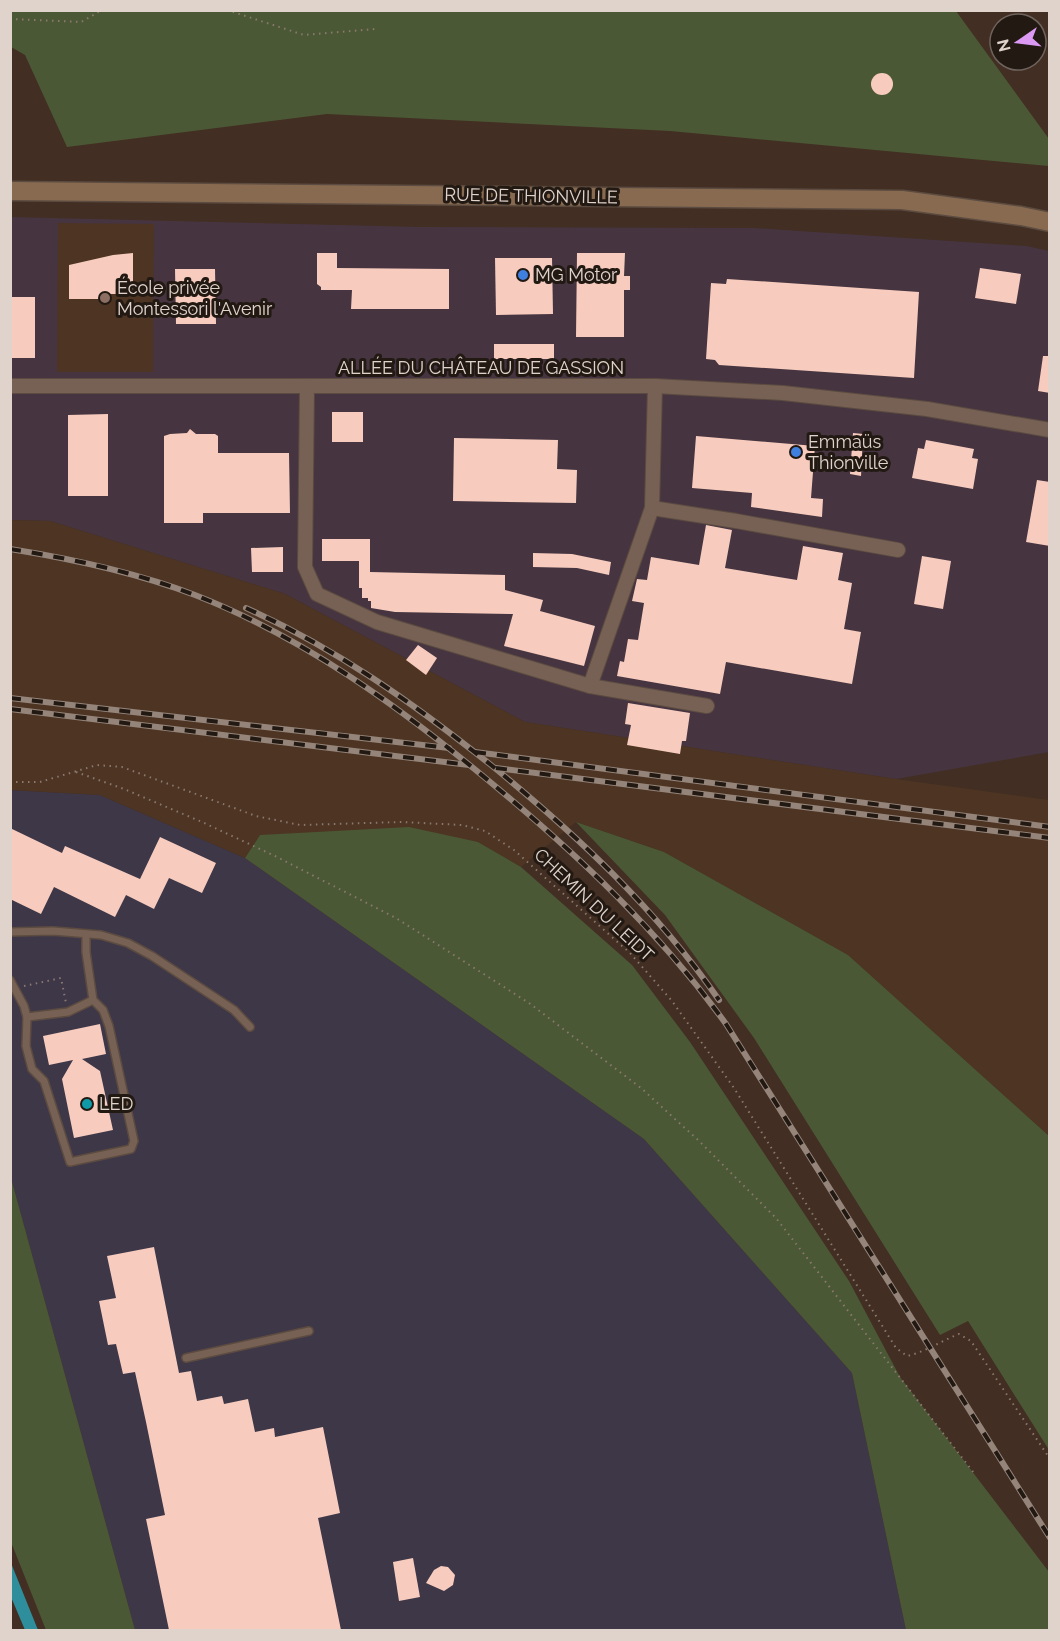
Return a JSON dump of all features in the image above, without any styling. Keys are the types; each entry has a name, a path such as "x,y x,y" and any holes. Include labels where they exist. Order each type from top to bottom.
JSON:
{"main road":[{"name":"RUE DE THIONVILLE","path":"10,191 902,200 1050,222"}],"street":[{"name":"ALLÉE DU CHÂTEAU DE GASSION","path":"10,387 655,386 783,393 927,409 1050,430"},
{"path":"590,686 652,508 655,386"},
{"path":"307,387 305,567 318,594 377,622 590,686 707,706"},
{"path":"652,508 898,550"}],"lane":[{"path":"10,932 53,931 101,935 128,943 152,956 234,1010 250,1028"},
{"path":"10,980 27,1017 26,1046 32,1069 44,1081 70,1162 131,1149 134,1141 109,1026 103,1010 93,1000 86,952 86,934"},
{"path":"27,1017 68,1011 93,1000"},
{"path":"186,1358 309,1331"}],"path":[{"path":"10,19 81,22 102,10"},
{"path":"227,10 304,35 375,28"},
{"name":"CHEMIN DU LEIDT","path":"10,782 39,782 97,765 122,767 256,816 300,825 444,823 485,831 505,843 630,952 672,1001 734,1088 896,1348 907,1356 959,1334 971,1341 1050,1459"},
{"path":"76,772 124,789 243,841 396,918 529,1003 641,1088 698,1140 776,1218 974,1473"},
{"path":"15,987 61,978 68,1011"}],"shaded area":[{"path":"11,217 422,227 754,228 1027,246 1049,251 1049,752 896,779 525,722 285,594 50,521 11,520"},
{"name":"École privée Montessori l'Avenir","path":"58,223 154,224 153,372 57,372"},
{"path":"10,520 50,521 285,594 525,722 1049,800 1049,1136 848,955 664,852 576,822 521,867 478,842 260,835 245,858 100,795 11,790"},
{"path":"10,790 100,795 245,858 644,1139 852,1373 906,1630 135,1630 11,1178"}],"green space":[{"path":"10,11 956,11 988,55 988,72 1000,72 1049,139 1049,166 670,131 327,114 67,147 25,55 11,47"},
{"path":"576,822 664,852 848,955 1049,1136 1049,1450 968,1321 940,1335 754,1038 665,915"},
{"path":"409,827 478,842 521,867 632,965 690,1042 849,1281 900,1377 1049,1572 1049,1630 906,1630 852,1373 644,1139 245,858 260,835"},
{"path":"11,1178 135,1630 46,1630 11,1542"}],"water":[{"path":"10,1563 38,1630 25,1630 11,1597"}],"building":[{"path":"882,73 890,76 893,84 890,92 882,95 874,92 871,84 874,76"},
{"path":"133,253 133,294 102,294 101,299 69,299 69,265"},
{"path":"317,253 337,253 337,268 449,269 449,309 351,309 352,290 321,290 317,284"},
{"path":"577,253 625,253 624,276 630,276 630,290 624,290 624,337 576,337"},
{"path":"495,258 552,258 553,314 496,315"},
{"path":"980,268 1021,274 1016,304 975,298"},
{"path":"175,269 215,269 216,324 176,324"},
{"path":"727,279 919,292 914,378 719,365 715,360 706,359 711,283 726,284"},
{"path":"10,297 35,297 35,358 10,358"},
{"path":"494,344 554,344 554,359 494,359"},
{"path":"1043,356 1050,356 1050,393 1038,391"},
{"path":"332,412 363,412 363,442 332,442"},
{"path":"108,414 108,496 68,496 68,415"},
{"path":"190,429 196,434 218,436 218,453 289,453 290,513 203,513 203,523 164,523 164,436 187,433"},
{"path":"853,433 863,434 861,476 850,474"},
{"path":"696,436 815,446 811,498 823,499 822,517 751,507 752,493 692,488"},
{"path":"454,438 558,440 557,469 577,470 576,503 453,501"},
{"path":"926,440 974,449 972,458 978,459 973,489 912,478 918,448 924,449"},
{"path":"1037,480 1050,482 1050,546 1026,542"},
{"path":"706,525 732,530 725,568 797,580 803,546 843,553 838,580 852,583 844,629 861,632 852,684 726,662 720,694 617,676 620,661 624,662 628,639 638,640 644,603 632,601 637,579 647,580 651,557 699,565"},
{"path":"322,539 370,539 370,572 505,575 505,590 543,600 540,611 595,626 584,666 504,646 513,614 395,612 371,608 371,601 368,601 368,598 362,598 362,588 359,588 359,561 322,561"},
{"path":"283,547 283,572 252,572 251,548"},
{"path":"533,553 572,554 611,562 609,575 577,568 533,567"},
{"path":"922,556 951,561 943,609 914,604"},
{"path":"418,645 437,658 426,675 406,660"},
{"path":"628,703 690,713 686,741 682,741 680,754 627,745 631,725 625,724"},
{"path":"10,828 62,853 65,846 140,879 160,837 216,863 202,893 169,878 154,909 126,895 115,917 54,887 41,914 10,899"},
{"name":"LED","path":"100,1024 106,1054 82,1059 100,1071 113,1130 74,1138 62,1079 73,1060 49,1065 43,1036"},
{"path":"154,1247 179,1373 191,1371 197,1401 222,1396 224,1404 248,1399 255,1432 274,1428 275,1437 323,1427 340,1513 318,1518 341,1630 169,1630 146,1519 165,1515 146,1422 135,1372 123,1374 116,1344 108,1345 99,1301 116,1298 107,1256"},
{"path":"413,1558 420,1597 399,1601 393,1562"},
{"path":"441,1566 448,1567 455,1575 453,1585 444,1591 426,1583 434,1570"}],"railway":[{"path":"10,549 80,562 150,580 195,595 274,631 349,676 421,727 522,809 585,865 645,925 726,1024 1050,1538"},
{"path":"246,608 343,659 433,720 491,765 554,818 614,875 669,935 719,1000"},
{"path":"10,698 449,748"},
{"path":"10,709 469,765"},
{"path":"475,752 1050,827"},
{"path":"496,768 1050,838"}],"place":[{"name":"MG Motor","path":"523,275"},
{"name":"École privée Montessori l'Avenir","path":"105,298"},
{"name":"Emmaüs Thionville","path":"796,452"},
{"name":"LED","path":"87,1104"}]}
